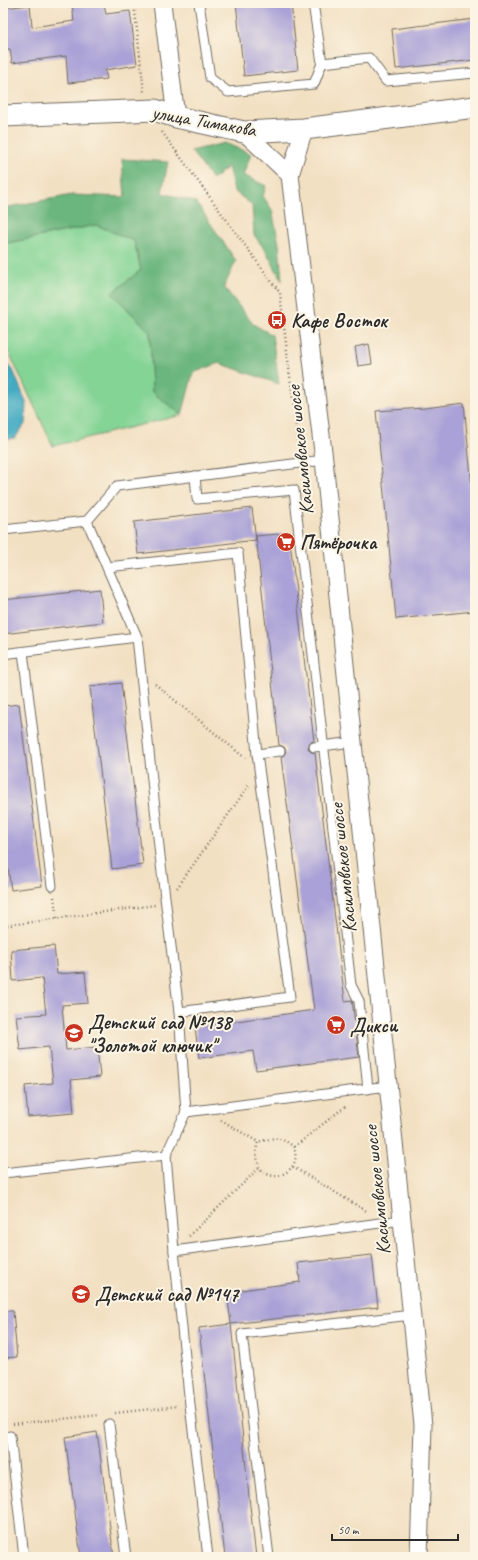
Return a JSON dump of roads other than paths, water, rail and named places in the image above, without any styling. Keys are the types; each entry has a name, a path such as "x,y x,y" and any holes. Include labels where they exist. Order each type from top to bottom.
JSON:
{"street":[{"path":"162,3 176,117"},
{"name":"улица Тимакова","path":"3,116 155,110 176,117 244,132 304,129 475,107"},
{"name":"Касимовское шоссе","path":"304,129 290,176 324,460 423,1425 419,1557"},
{"path":"244,132 290,176"}],"lane":[{"path":"200,3 210,78 228,92 314,84 322,63 313,3"},
{"path":"322,63 369,58 386,81 475,73"},
{"path":"3,530 87,521 117,486 324,460"},
{"path":"195,476 197,499 294,490 351,985 359,1001 368,1089"},
{"path":"87,521 137,637 179,1012 186,1112 166,1155 174,1251 190,1405 208,1557"},
{"path":"107,567 238,554 257,754 290,997 179,1012"},
{"path":"3,654 137,637"},
{"path":"23,652 52,886"},
{"path":"314,747 353,742"},
{"path":"257,754 280,751"},
{"path":"186,1112 388,1086"},
{"path":"3,1173 166,1155"},
{"path":"174,1251 402,1220"},
{"path":"269,1557 242,1334 412,1314"},
{"path":"109,1424 126,1557"},
{"path":"10,1436 24,1557"}],"water":[{"path":"3,360 13,370 26,402 25,424 15,438 3,440"}],"place":[{"name":"Кафе Восток","path":"277,320"},
{"name":"Пятёрочка","path":"286,542"},
{"name":"Дикси","path":"336,1025"},
{"name":"Детский сад №138 \"Золотой ключик\"","path":"74,1033"},
{"name":"Детский сад №147","path":"81,1294"}]}
